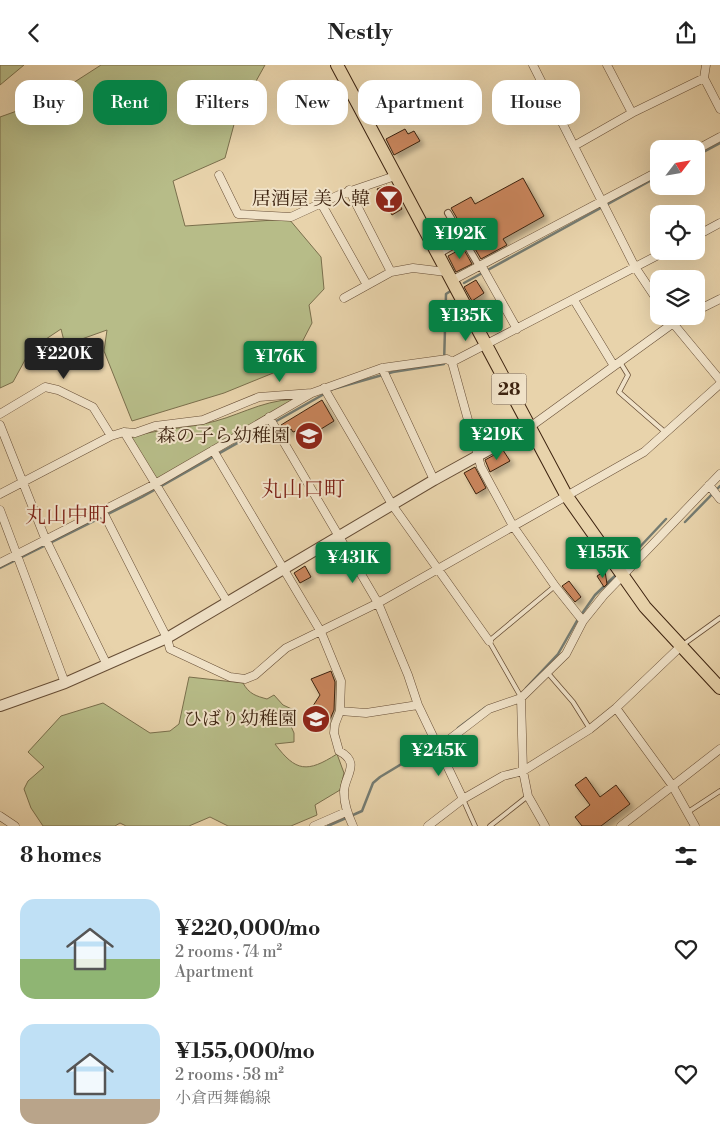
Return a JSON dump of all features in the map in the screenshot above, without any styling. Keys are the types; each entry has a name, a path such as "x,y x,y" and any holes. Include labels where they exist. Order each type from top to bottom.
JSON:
{"main road":[{"name":"28","path":"337,65 566,495 645,607 720,688"}],"street":[{"path":"533,65 635,267 650,290"},
{"path":"607,65 632,113"},
{"path":"706,65 704,78 720,109"},
{"path":"574,146 632,113 704,78"},
{"path":"705,145 720,137"},
{"path":"219,175 238,214 291,217 349,191 395,175"},
{"path":"344,298 391,272 413,268 449,277 483,268 650,176"},
{"path":"349,191 391,272"},
{"path":"321,203 367,285"},
{"path":"448,213 483,268 517,329"},
{"path":"705,231 720,223"},
{"path":"437,255 464,240"},
{"path":"0,493 111,436 124,432 135,433 155,426 203,420 260,397 312,393 384,372 438,359 449,361 517,329 650,259"},
{"path":"705,306 720,299"},
{"path":"574,300 617,364"},
{"path":"0,706 65,683 167,638 434,480 530,427 671,325"},
{"path":"104,515 167,638 170,649 230,677 245,679 255,675 286,648 378,603 644,452 720,382 673,325"},
{"path":"449,361 476,456 513,526 554,587 582,620"},
{"path":"384,372 434,480"},
{"path":"0,414 46,387 58,390 93,407 111,436"},
{"path":"325,390 393,506 489,641"},
{"path":"0,563 19,558 104,515 213,450 271,421 312,393"},
{"path":"271,421 378,603 408,675 418,705 462,799"},
{"path":"0,425 47,543 107,665"},
{"path":"124,432 228,603"},
{"path":"213,450 321,632 341,681 340,711 334,723 334,733 339,751 345,754 350,762 350,774 344,789 346,812 353,826"},
{"path":"436,744 490,709 521,695 566,654 582,620 622,575 720,474"},
{"path":"709,485 720,499"},
{"path":"0,510 65,683"},
{"path":"428,826 462,799 503,776 523,771 590,729 616,709 680,647"},
{"path":"521,695 523,771 528,796 545,826"},
{"path":"340,711 366,713 418,705"},
{"path":"616,709 672,785 688,812 693,825"},
{"path":"621,826 720,749"},
{"path":"314,826 346,812"},
{"path":"0,816 16,826"}],"lane":[{"path":"617,364 628,375 619,392 666,433"},
{"path":"521,695 489,641 554,587"},
{"path":"680,647 720,618"},
{"path":"547,672 573,702 590,729"},
{"path":"688,812 720,791"},
{"path":"490,826 528,796"},
{"path":"462,799 475,826"}],"green space":[{"path":"0,65 24,65 0,85"},
{"path":"101,65 265,65 257,80 177,80 177,125 234,125 225,158 173,181 185,226 289,219 321,257 324,289 309,305 312,323 298,350 283,369 224,393 132,421 104,351 107,330 65,345 61,329 31,349 13,382 0,388 0,117 15,112 15,125 83,125 83,80 78,80"},
{"path":"295,399 155,481 131,437 194,426 226,418 258,406"},
{"path":"189,677 243,683 253,694 267,699 274,695 283,705 294,710 289,722 294,733 294,742 275,744 289,760 303,767 318,764 337,754 344,773 340,790 315,805 317,815 291,826 228,826 210,817 189,826 126,826 120,823 115,826 43,826 31,808 24,789 28,781 44,767 28,752 61,716 103,703 150,733 170,731 179,724"}],"building":[{"path":"405,129 408,134 414,131 420,141 394,155 386,139"},
{"path":"523,178 544,216 503,239 507,245 481,259 451,208 471,197 475,204"},
{"name":"居酒屋 美人韓","path":"387,185 402,209 392,215 377,189"},
{"path":"463,248 472,264 456,272 448,256"},
{"path":"476,280 484,293 472,301 464,287"},
{"path":"322,400 334,421 321,429 319,427 313,431 311,427 306,430 304,428 293,432 291,429 286,433 281,425"},
{"path":"503,450 510,461 490,472 485,460"},
{"path":"475,467 486,488 476,494 464,473"},
{"path":"305,566 311,577 300,583 294,573"},
{"path":"605,571 607,584 604,587 597,576"},
{"path":"569,581 581,597 575,602 562,586"},
{"path":"331,671 335,682 334,710 328,724 311,709 320,695 311,679"},
{"path":"586,777 600,797 616,785 630,804 601,826 582,826 575,817 590,805 575,785"}],"waterway":[{"path":"705,151 720,143"},
{"path":"464,283 650,181"},
{"path":"0,568 142,497 333,389 393,372 444,364 446,294 452,290"},
{"path":"685,522 720,486"},
{"path":"621,567 666,519"},
{"path":"581,615 595,595 617,574"},
{"path":"526,688 558,654 578,619"},
{"path":"458,728 486,707"},
{"path":"328,826 362,811 373,783 448,736"}],"place":[{"name":"居酒屋 美人韓","path":"389,199"},
{"name":"森の子ら幼稚園","path":"309,436"},
{"name":"ひばり幼稚園","path":"316,719"}],"district":[{"name":"丸山口町","path":"303,490"},
{"name":"丸山中町","path":"67,516"}]}
